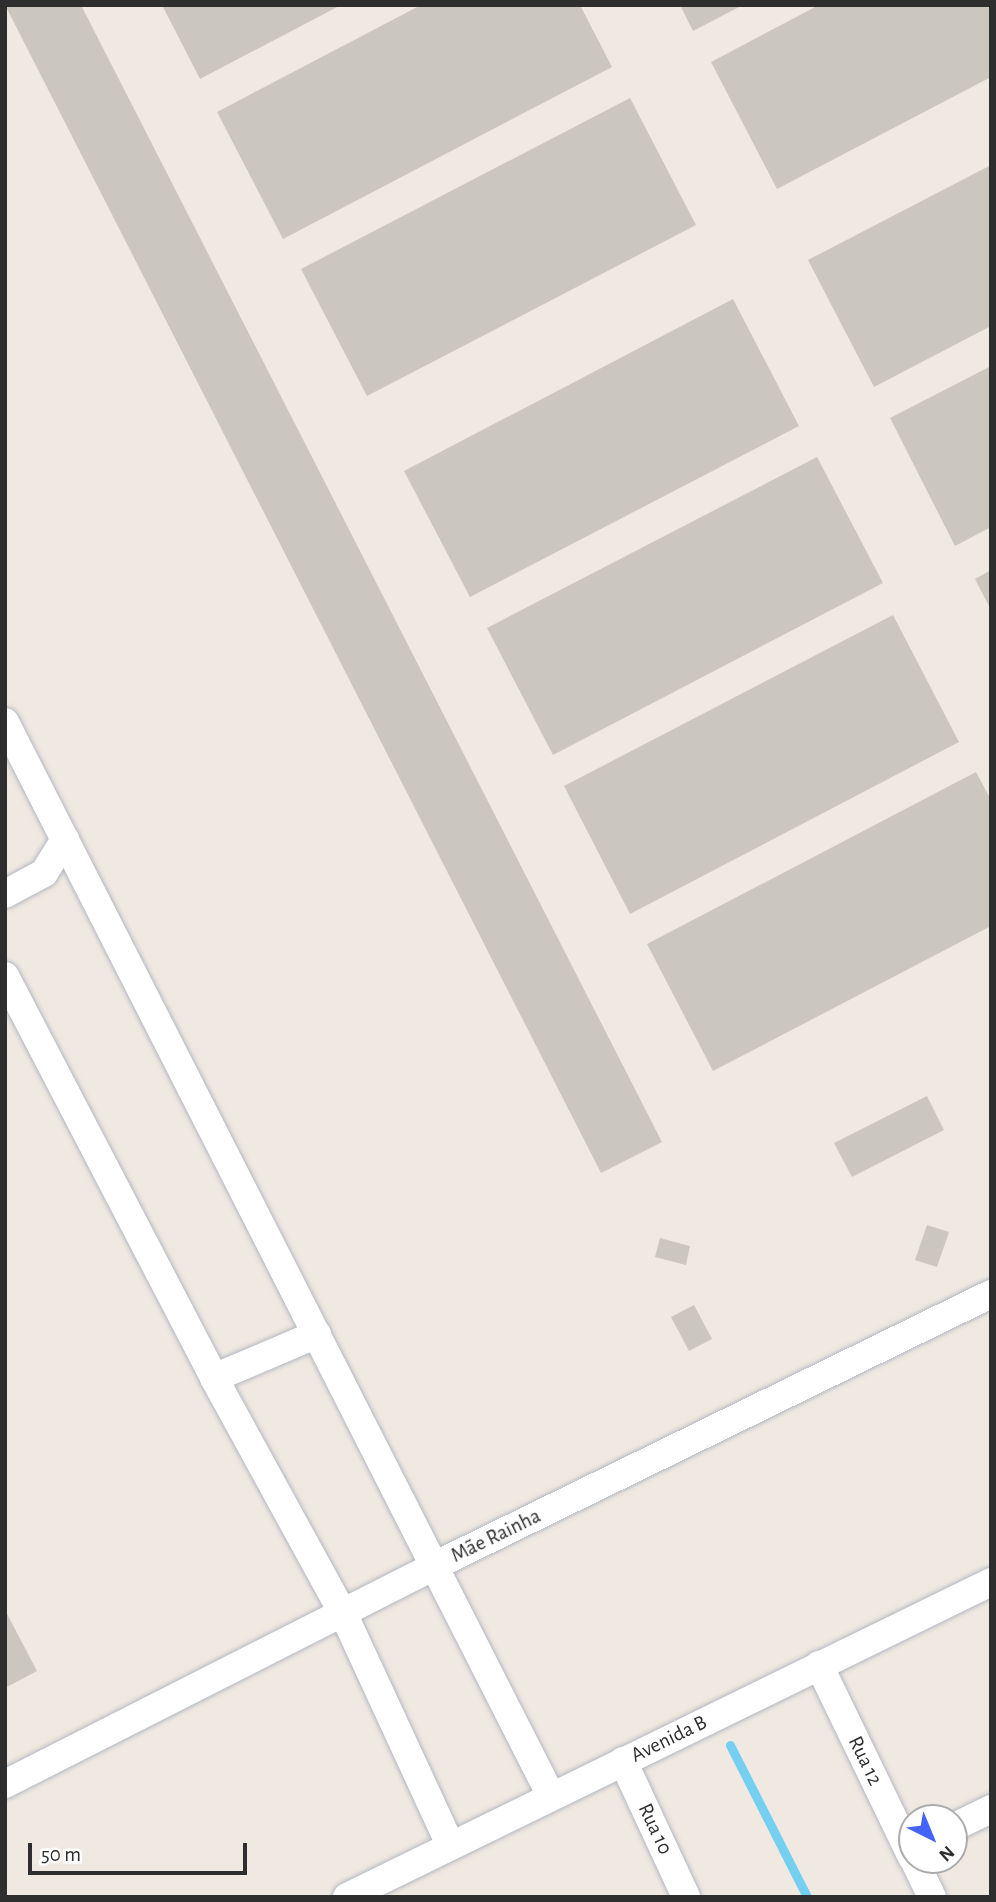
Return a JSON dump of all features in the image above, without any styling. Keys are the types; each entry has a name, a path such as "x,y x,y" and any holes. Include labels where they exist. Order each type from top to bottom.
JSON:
{"street":[{"path":"5,722 551,1796"},
{"path":"5,894 44,873 65,839"},
{"path":"5,976 214,1378 344,1615 450,1844"},
{"name":"Mãe Rainha","path":"5,1784 344,1615 434,1566 991,1294"},
{"path":"214,1378 317,1334"},
{"name":"Avenida B","path":"347,1897 450,1844 991,1582"},
{"name":"Rua 12","path":"819,1665 898,1826"},
{"name":"Rua 10","path":"623,1761 686,1897"},
{"path":"968,1820 991,1809"},
{"name":"Rua 12","path":"921,1874 932,1897"}],"building":[{"path":"5,5 81,5 662,1142 601,1173"},
{"path":"162,5 341,5 200,79"},
{"path":"421,5 580,5 612,67 283,239 217,112"},
{"path":"680,5 743,5 693,31"},
{"path":"819,5 991,5 991,77 777,189 711,62"},
{"path":"630,98 696,225 367,396 301,269"},
{"path":"991,165 991,326 874,387 808,260"},
{"path":"733,299 799,426 470,597 404,471"},
{"path":"991,366 991,527 955,546 890,418"},
{"path":"817,457 883,583 553,755 487,628"},
{"path":"991,570 991,610 975,579"},
{"path":"893,615 959,742 630,914 564,786"},
{"path":"976,772 991,800 991,926 713,1071 647,944"},
{"path":"927,1096 944,1130 852,1177 834,1143"},
{"path":"927,1225 949,1232 937,1267 915,1260"},
{"path":"660,1238 690,1246 686,1265 655,1257"},
{"path":"694,1305 712,1339 689,1351 671,1317"},
{"path":"5,1610 37,1671 5,1688"}],"waterway":[{"path":"730,1745 807,1897"}]}
